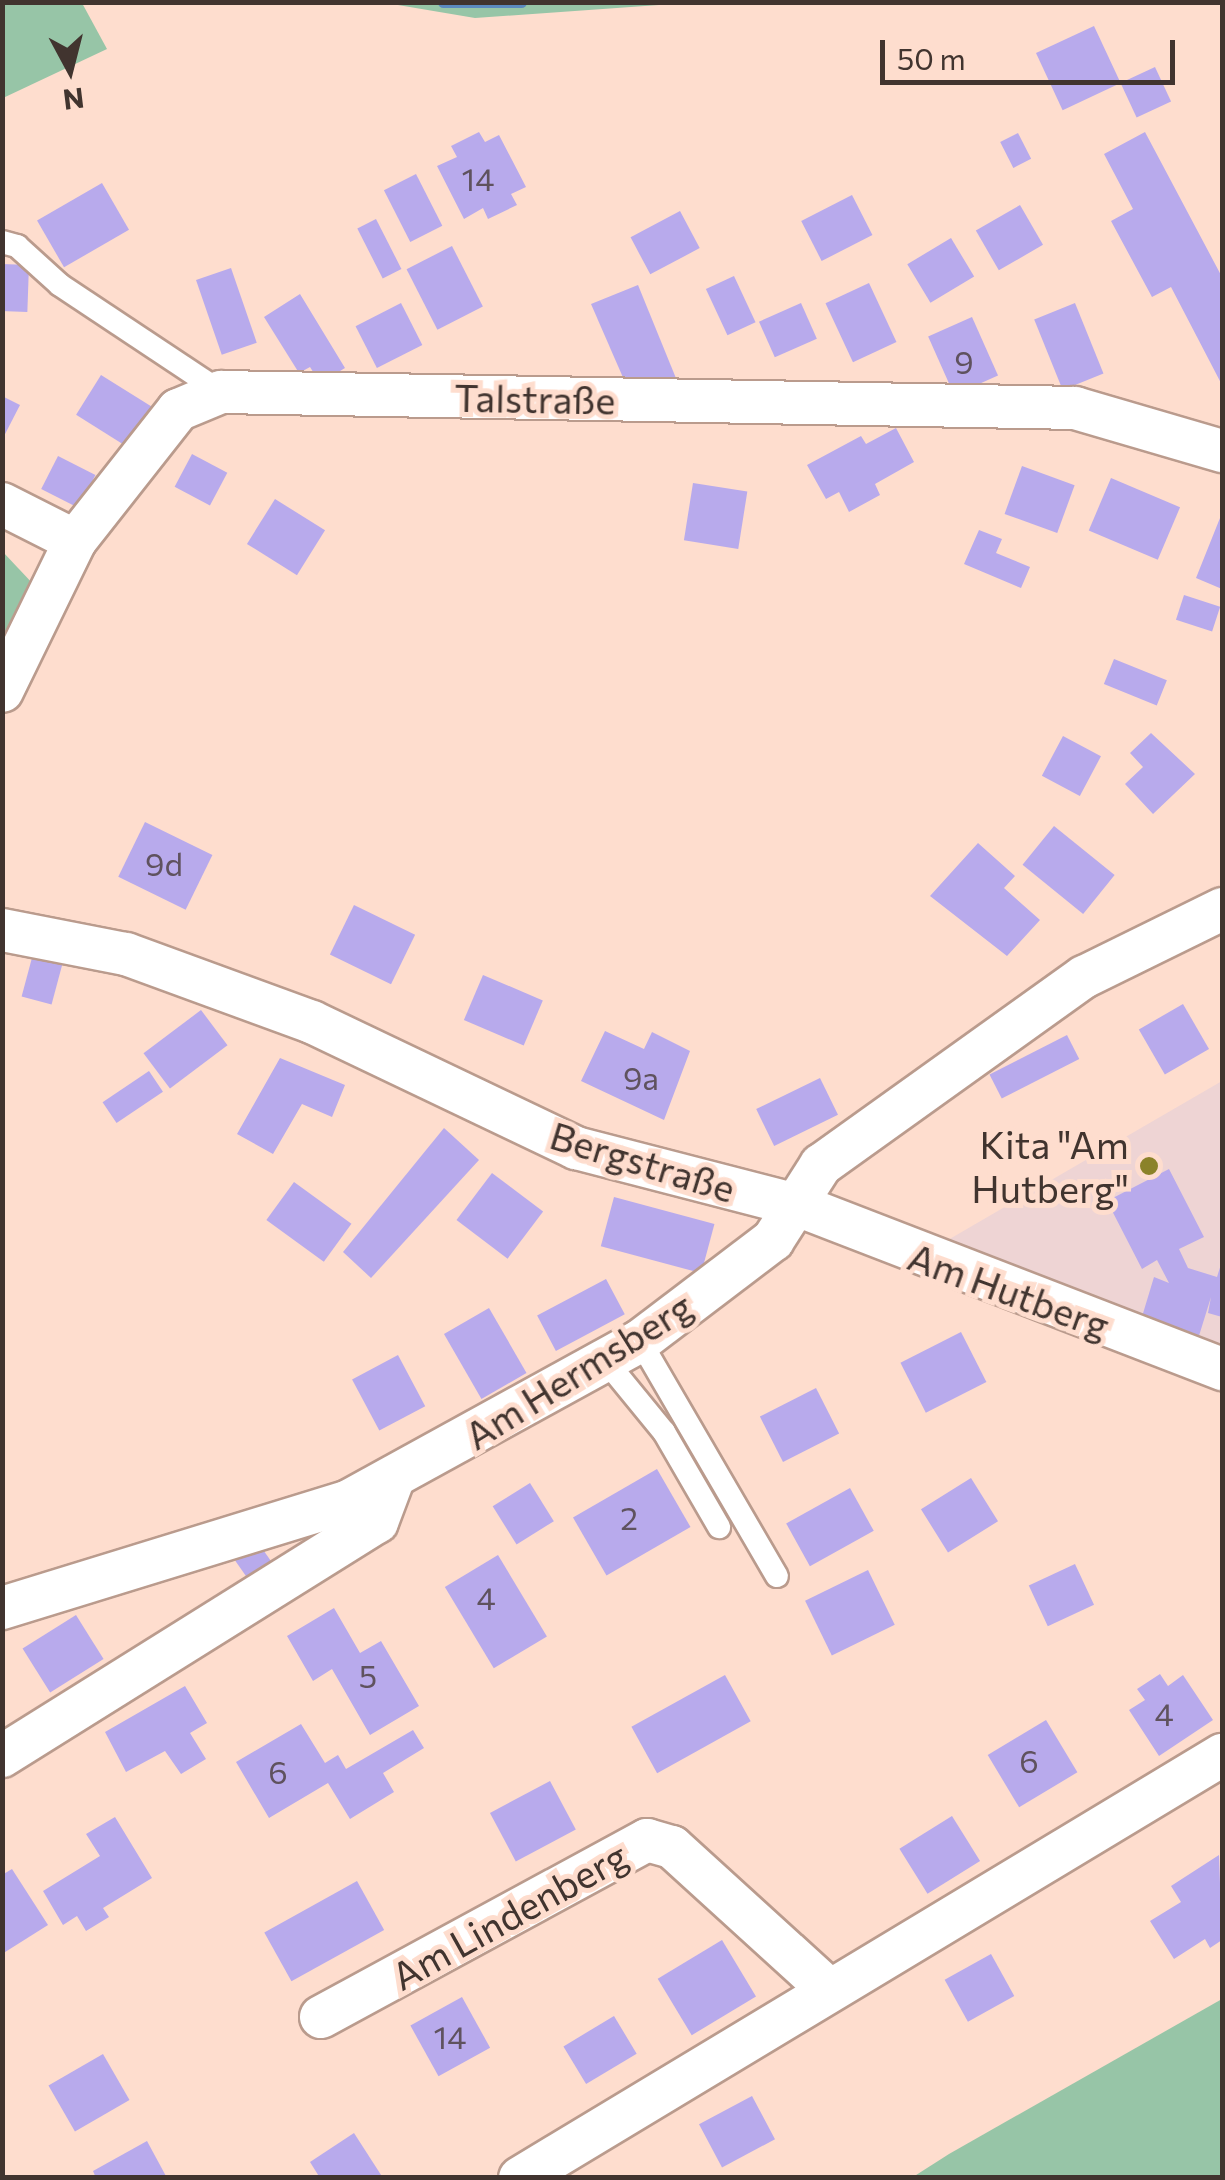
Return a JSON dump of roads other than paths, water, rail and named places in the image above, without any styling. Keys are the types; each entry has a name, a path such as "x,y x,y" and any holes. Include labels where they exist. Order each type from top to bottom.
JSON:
{"street":[{"name":"Talstraße","path":"2,691 75,541 178,410 221,392 1075,408 1222,451"},
{"path":"2,504 75,541"},
{"path":"797,1205 821,1165 1084,977 1222,909"},
{"name":"Bergstraße","path":"5,927 126,954 312,1022 576,1148 797,1205"},
{"name":"Am Hermsberg","path":"2,1608 392,1482 622,1351 773,1240 797,1205"},
{"name":"Am Hutberg","path":"797,1205 1222,1369"},
{"path":"2,1756 377,1522 392,1482"},
{"path":"520,2178 1222,1755"},
{"name":"Am Lindenberg","path":"321,2017 647,1840 672,1847 828,1990"}],"lane":[{"path":"2,242 17,246 60,286 221,392"},
{"path":"622,1351 719,1527"},
{"path":"622,1351 776,1576"}],"waterway":[{"path":"443,2 521,2"}],"place":[{"name":"Kita \"Am Hutberg\"","path":"1149,1166"}]}
